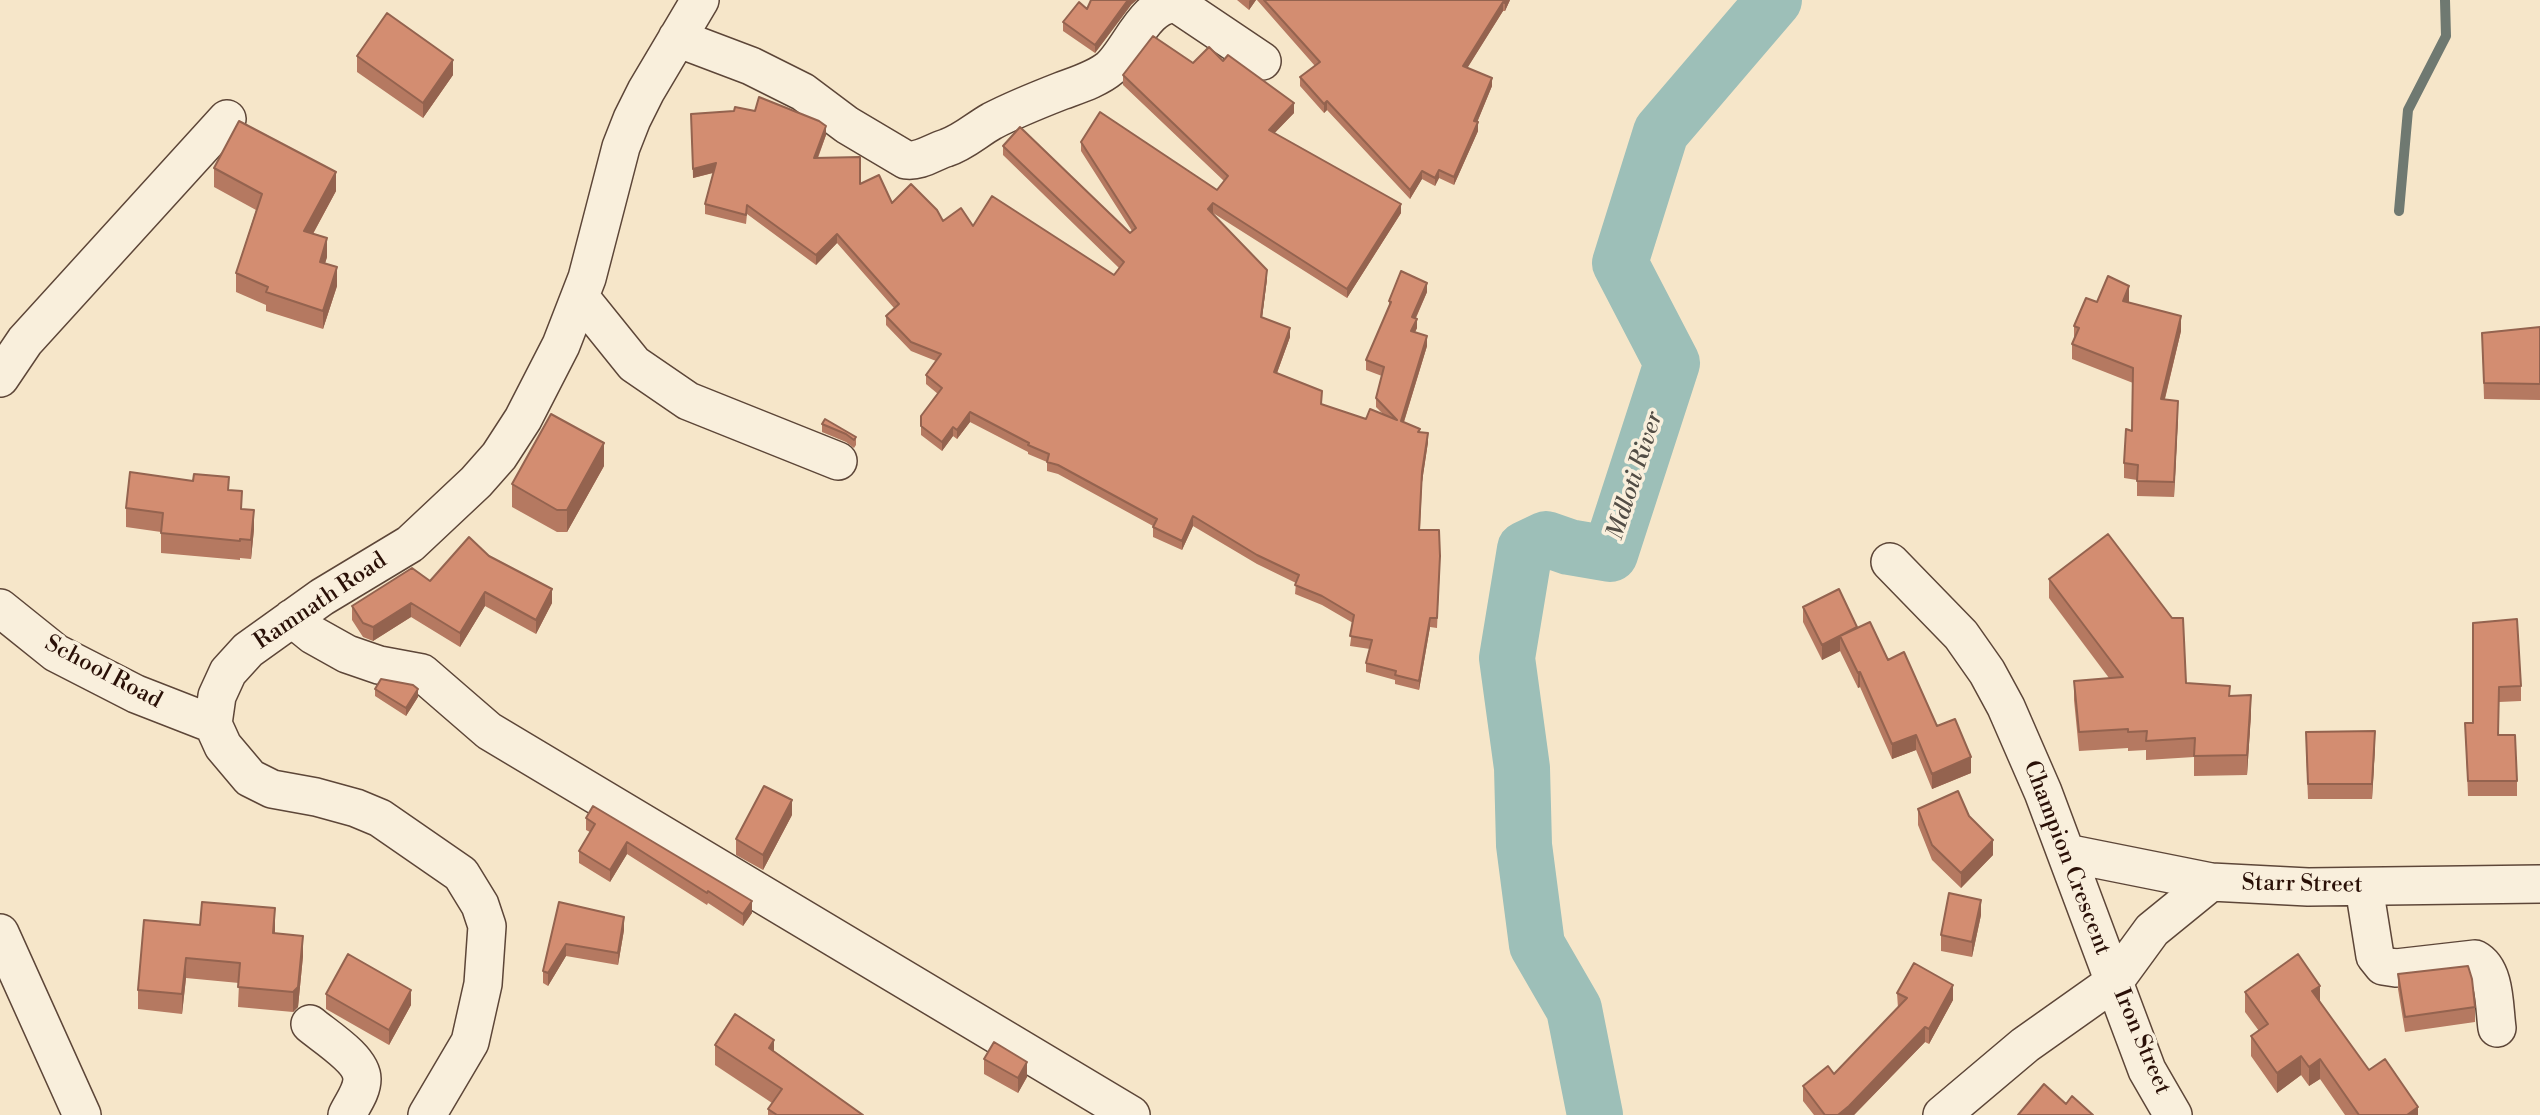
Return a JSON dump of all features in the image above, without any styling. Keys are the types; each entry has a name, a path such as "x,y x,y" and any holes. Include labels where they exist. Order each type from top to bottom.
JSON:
{"street":[{"name":"Ramnath Road","path":"214,724 217,696 228,672 248,650 292,618 410,544 476,482 499,456 523,419 561,345 580,297 621,147 646,91 701,0"},
{"path":"677,38 751,66 803,92 847,125 906,160 914,161 959,144 990,122 1088,80 1110,67 1151,14 1162,5 1177,4 1185,8 1262,61"},
{"path":"0,378 25,341 228,119"},
{"path":"580,297 634,364 688,401 838,461"},
{"name":"Champion Crescent","path":"1890,562 1955,628 1987,672 2006,707 2066,853 2114,982 2025,1045 1941,1115"},
{"name":"School Road","path":"0,608 56,653 136,694 214,724"},
{"path":"292,618 313,635 347,654 422,673 489,731 1131,1115"},
{"path":"214,724 223,746 250,778 272,789 330,800 380,818 461,874 472,888 486,926 484,984 470,1042 427,1115"},
{"name":"Starr Street","path":"2066,853 2211,882 2308,887 2540,884"},
{"name":"Iron Street","path":"2173,1115 2147,1070 2114,982 2152,930 2211,882"},
{"path":"2364,887 2375,956 2383,966 2396,968 2475,959 2483,963 2489,976 2497,1028"},
{"path":"0,933 82,1115"},
{"path":"310,1024 350,1057 360,1070 360,1089 347,1115"}],"building":[{"path":"1091,0 1128,0 1095,45 1063,22 1079,2 1087,9"},
{"path":"1264,0 1506,0 1463,66 1492,78 1474,121 1478,122 1454,177 1439,170 1435,178 1422,171 1410,190 1327,101 1324,104 1300,77 1320,62"},
{"path":"387,13 453,60 423,103 357,56"},
{"path":"1153,36 1193,63 1209,47 1223,61 1228,55 1294,103 1269,130 1401,204 1347,289 1213,203 1208,209 1267,270 1261,317 1290,328 1274,372 1322,391 1321,404 1366,419 1370,409 1397,420 1376,398 1384,367 1366,360 1401,271 1427,283 1412,317 1417,319 1411,331 1427,336 1401,421 1420,429 1418,432 1428,433 1422,472 1419,530 1439,530 1437,618 1430,618 1419,681 1366,663 1372,640 1350,636 1354,615 1322,596 1295,585 1299,575 1257,555 1193,516 1182,541 1153,527 1157,519 1058,465 1047,462 1049,454 970,412 957,430 953,427 942,442 921,426 921,416 942,388 926,375 941,354 911,342 886,316 899,304 837,234 816,255 747,205 746,215 705,204 716,163 693,169 691,114 734,111 735,107 755,111 759,97 826,126 814,158 860,157 860,184 879,175 892,203 911,184 937,210 943,221 961,208 973,226 992,196 1114,275 1124,262 1003,146 1020,127 1130,233 1136,228 1081,142 1100,112 1217,190 1228,176 1123,75"},
{"path":"239,121 336,172 304,231 327,238 320,262 337,267 323,311 266,292 268,287 236,273 262,194 214,168"},
{"path":"2108,276 2129,286 2123,301 2181,316 2161,399 2178,401 2174,482 2137,481 2138,465 2124,463 2126,429 2132,431 2133,368 2072,344 2079,328 2074,326 2086,298 2097,302"},
{"path":"2540,327 2540,384 2484,383 2482,333"},
{"path":"551,414 604,443 567,510 557,510 512,484"},
{"path":"825,419 856,437 854,440 822,424"},
{"path":"130,472 193,481 194,474 229,477 228,490 242,491 241,509 254,510 251,540 161,533 163,513 126,508"},
{"path":"2108,534 2172,618 2183,618 2186,683 2230,686 2229,696 2251,695 2247,755 2194,756 2195,738 2146,741 2147,731 2128,732 2128,729 2079,732 2074,681 2123,677 2049,579"},
{"path":"469,537 489,556 552,589 536,620 485,592 460,633 411,603 373,627 363,623 352,606 412,568 430,581"},
{"path":"1839,589 1857,627 1822,645 1803,607"},
{"path":"2517,619 2521,686 2499,687 2498,735 2515,735 2517,781 2468,781 2465,723 2473,723 2473,623"},
{"path":"1870,622 1888,660 1904,652 1937,726 1955,719 1971,757 1932,774 1916,735 1892,744 1860,672 1858,673 1840,636"},
{"path":"381,679 413,685 418,689 406,708 375,689"},
{"path":"2375,731 2372,784 2308,784 2306,732"},
{"path":"764,786 792,800 763,855 736,839"},
{"path":"1958,791 1969,816 1993,840 1961,873 1932,845 1918,809"},
{"path":"593,806 752,901 743,914 627,842 610,870 579,851 595,824 586,818"},
{"path":"1949,893 1981,900 1972,942 1941,935"},
{"path":"202,902 275,908 273,933 303,936 298,987 293,992 238,987 240,963 186,958 182,994 138,990 144,920 200,925"},
{"path":"559,902 624,917 618,953 566,944 548,973 543,971"},
{"path":"348,954 411,990 389,1030 326,994"},
{"path":"2298,954 2320,986 2312,991 2369,1070 2385,1059 2418,1107 2407,1115 2359,1115 2320,1059 2309,1067 2301,1056 2277,1073 2251,1036 2268,1024 2245,992"},
{"path":"1914,963 1953,985 1929,1029 1925,1027 1849,1106 1838,1115 1825,1115 1803,1086 1828,1066 1834,1074 1907,998 1897,993"},
{"path":"2468,966 2475,1007 2405,1017 2398,974"},
{"path":"735,1014 774,1040 769,1048 863,1115 777,1115 768,1109 782,1089 715,1045"},
{"path":"994,1042 1027,1062 1018,1078 984,1059"},
{"path":"2044,1084 2066,1104 2072,1096 2093,1115 2018,1115"}],"waterway":[{"name":"Mdloti River","path":"1595,1115 1574,1009 1537,945 1524,845 1522,768 1507,658 1525,549 1546,539 1569,547 1610,554 1672,363 1620,263 1661,132 1774,0"},
{"path":"2399,211 2408,110 2446,36 2445,0"}]}
